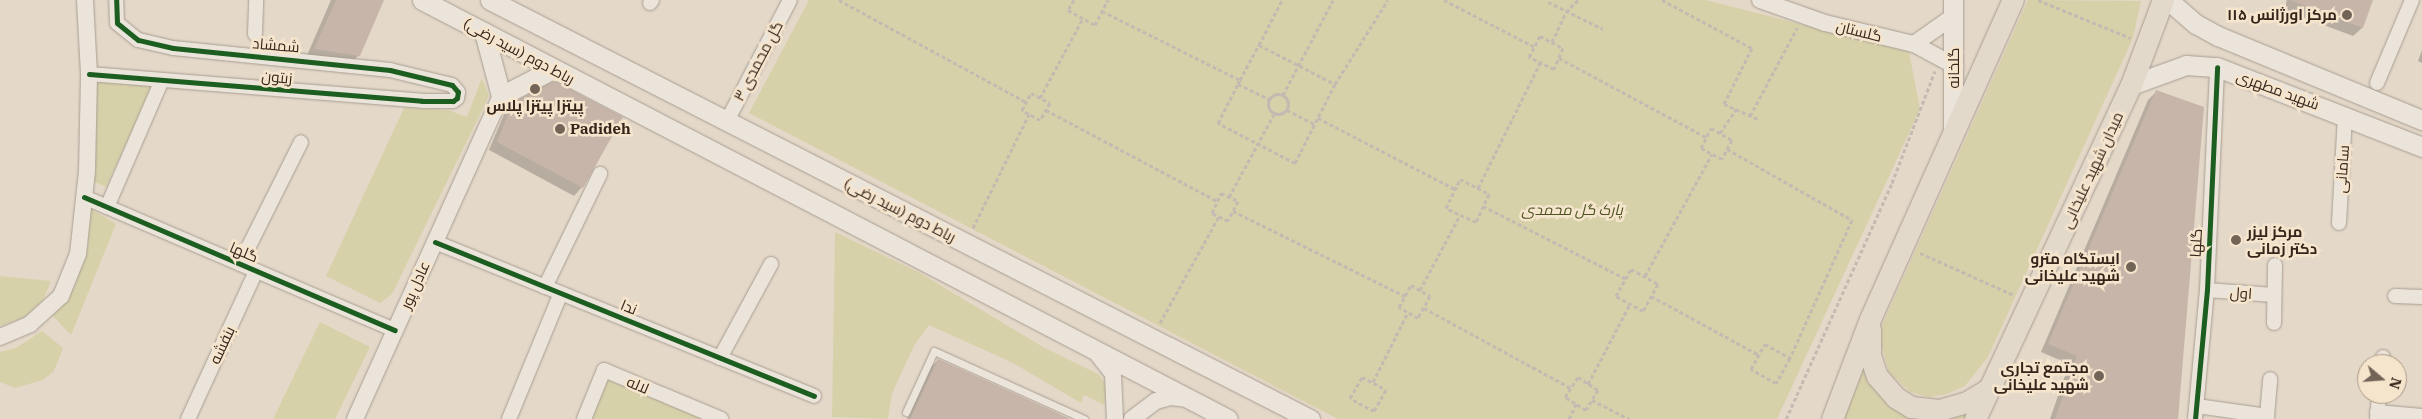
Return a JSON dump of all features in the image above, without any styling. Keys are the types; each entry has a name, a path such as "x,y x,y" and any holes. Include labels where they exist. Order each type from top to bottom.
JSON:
{"main road":[{"name":"رباط دوم (سید رضی)","path":"422,0 1228,419"},
{"path":"1832,419 1870,319 2013,0"},
{"name":"میدان شهید علیخانی","path":"1974,419 2132,85 2163,0"},
{"name":"شهید مطهری","path":"2168,0 2196,24 2218,36 2422,120"},
{"name":"رباط دوم (سید رضی)","path":"496,1 726,121 1310,419"},
{"name":"گلخانه","path":"1953,135 1947,63 1954,8"},
{"path":"484,32 501,96 553,69"},
{"name":"شهید مطهری","path":"2132,85 2186,65 2217,67 2345,115 2422,147"},
{"path":"1870,319 1870,355 1877,376 1895,397 1911,407 1939,410 1967,402 1990,388"}],"street":[{"path":"0,337 30,324 61,296 78,254 84,197 89,74 85,0"},
{"name":"شمشاد","path":"116,0 116,23 138,40 173,48 390,70 452,85 458,92"},
{"path":"255,34 256,0"},
{"name":"گل محمدی ۳","path":"726,121 790,0"},
{"name":"گلستان","path":"1760,0 1804,15 1914,44 1947,63"},
{"path":"2377,83 2412,0"},
{"path":"1914,44 1954,8"},
{"name":"گلها","path":"2196,413 2207,290 2217,67"},
{"name":"زیتون","path":"89,74 429,101 453,101 458,92"},
{"path":"107,207 162,80"},
{"name":"عادل پور","path":"355,419 501,96"},
{"name":"سامانی","path":"2339,222 2345,115"},
{"path":"240,264 301,142"},
{"path":"545,287 600,174"},
{"name":"گلها","path":"84,197 394,330"},
{"name":"ندا","path":"435,242 814,396"},
{"path":"720,358 771,264"},
{"path":"2274,322 2275,265"},
{"name":"بنفشه","path":"188,419 256,271"},
{"name":"اول","path":"2207,290 2274,295"},
{"path":"510,419 561,293"},
{"path":"2395,296 2422,298"},
{"path":"1092,349 1112,374 1115,419"},
{"name":"لاله","path":"584,419 604,370 721,419"},
{"path":"2196,413 2267,416 2270,379"},
{"path":"1132,419 1156,401 1171,397 1189,399"},
{"path":"2377,416 2422,416"}],"lane":[{"path":"906,412 934,351 1070,416 1084,419"}],"path":[{"path":"839,0 1026,102"},
{"path":"1074,0 1068,10 1095,25 1108,0"},
{"path":"1282,0 1218,123 1295,163 1335,84 1388,0"},
{"path":"1283,95 1301,67 1333,0"},
{"path":"1444,0 1535,47"},
{"path":"1552,42 1566,12 1578,0"},
{"path":"1662,0 1752,48 1724,104 1760,120"},
{"path":"2038,0 2148,44"},
{"path":"1548,2 1603,29"},
{"path":"1102,12 1269,99"},
{"path":"1750,116 1804,15"},
{"path":"1040,98 1083,18"},
{"path":"1540,36 1563,48 1554,69 1529,57 1535,47 1540,36"},
{"path":"1259,45 1335,84"},
{"path":"1559,58 1706,137"},
{"path":"1478,188 1540,62"},
{"path":"1786,419 1947,63"},
{"path":"1031,93 1050,103 1040,120 1022,110 1026,102 1031,93"},
{"path":"1274,114 1268,105 1269,99 1274,94 1283,95 1288,100 1286,110"},
{"path":"1720,133 1736,109"},
{"path":"1046,110 1217,201"},
{"path":"1229,197 1274,114 1286,110 1315,124"},
{"path":"972,229 1029,114"},
{"path":"1318,118 1455,189"},
{"path":"1711,128 1720,133 1732,140 1722,159 1701,148 1711,128"},
{"path":"1727,149 1852,220 1790,358 1776,383 1751,369 1765,344 1790,358"},
{"path":"1645,276 1712,154"},
{"path":"1460,180 1478,188 1489,194 1476,222 1446,208 1460,180"},
{"path":"1221,192 1238,201 1228,221 1212,213 1217,201 1221,192"},
{"path":"1483,206 1626,279"},
{"path":"1233,211 1405,296"},
{"path":"1420,290 1460,215"},
{"path":"1159,326 1219,216"},
{"path":"1903,246 2030,302"},
{"path":"1631,269 1645,276 1658,284 1643,311 1616,296 1631,269"},
{"path":"1411,285 1430,296 1418,318 1399,307 1405,296 1411,285"},
{"path":"1651,296 1759,355"},
{"path":"1588,384 1630,304"},
{"path":"1424,308 1571,388"},
{"path":"1373,382 1408,312"},
{"path":"1362,376 1373,382 1386,390 1374,411 1350,398 1362,376"},
{"path":"1578,377 1598,390 1586,410 1566,397 1571,388 1578,377"},
{"path":"1592,400 1629,419"},
{"path":"1569,419 1576,404"}],"green space":[{"name":"پارک گل محمدی","path":"809,0 1706,0 1909,52 1920,109 1777,419 1338,419 749,113"},
{"path":"2028,0 2141,1 2133,38 1988,357 1965,386 1947,394 1928,397 1910,392 1889,372 1880,340 1882,325"},
{"path":"482,78 489,96 392,294 380,303 326,276 404,108 448,110 467,117"},
{"path":"93,81 153,86 106,187 91,180"},
{"path":"89,208 116,224 71,335 53,316 74,288 88,247"},
{"path":"835,232 920,273 1043,347 1098,374 1108,387 1104,405 1084,395 1081,403 1013,363 929,325 915,344 892,393 888,419 832,417"},
{"path":"0,276 51,281 43,300 23,318 0,326"},
{"path":"320,322 370,347 335,419 273,419"},
{"path":"42,331 63,348 54,371 43,380 15,388 0,382 0,352 16,348"},
{"path":"1865,363 1897,408 1969,411 1965,419 1844,419"},
{"path":"608,379 704,419 591,419"}],"building":[{"path":"336,0 384,0 360,56 314,49"},
{"name":"مرکز اورژانس ۱۱۵","path":"2290,0 2373,0 2363,28"},
{"name":"Padideh","path":"554,81 623,117 583,188 497,142 513,102"},
{"name":"ایستگاه مترو شهید علیخانی","path":"2156,90 2204,107 2178,419 2055,419 2077,356 2048,344"},
{"path":"938,359 978,377 1070,419 910,419"}],"cycle path":[{"path":"89,74 422,101 453,101 457,98 458,92 452,85 390,70 173,48 138,40 117,23 116,0"},
{"path":"2195,419 2207,290 2217,67"},
{"path":"84,197 395,330"},
{"path":"435,242 814,396"}],"place":[{"name":"مرکز اورژانس ۱۱۵","path":"2347,15"},
{"name":"پیتزا پیتزا پلاس","path":"535,89"},
{"name":"Padideh","path":"560,129"},
{"name":"مرکز لیزر دکتر زمانی","path":"2236,240"},
{"name":"ایستگاه مترو شهید علیخانی","path":"2131,267"},
{"name":"مجتمع تجاری شهید علیخانی","path":"2099,376"}]}
